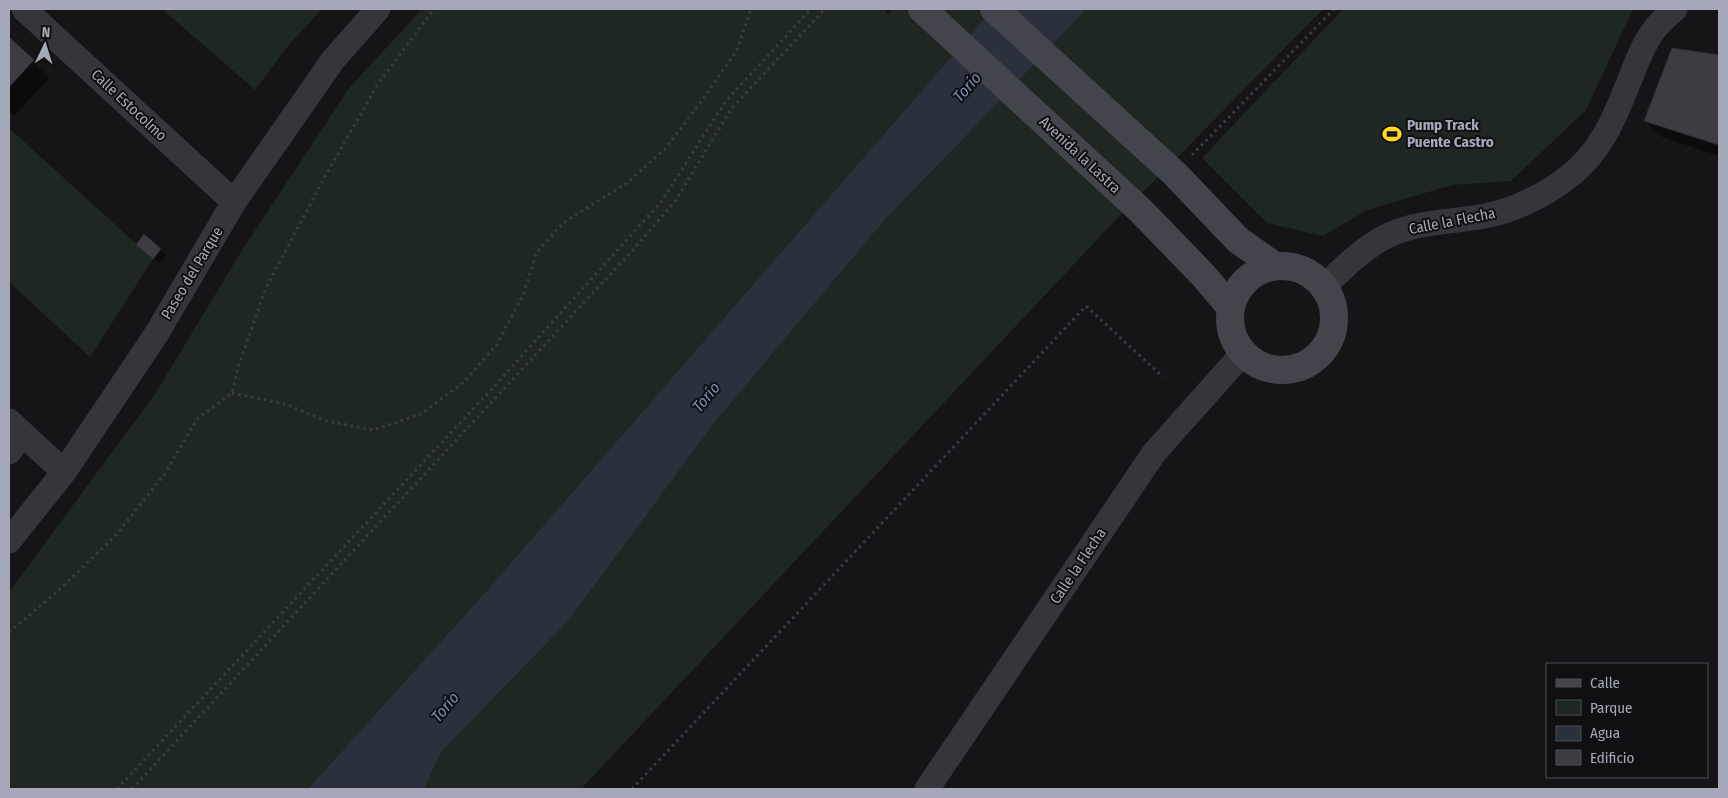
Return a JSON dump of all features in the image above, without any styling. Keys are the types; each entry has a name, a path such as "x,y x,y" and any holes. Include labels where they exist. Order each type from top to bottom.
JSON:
{"main road":[{"name":"Avenida la Lastra","path":"922,9 1140,210 1203,275 1231,308"},
{"path":"994,9 1182,167 1238,240 1275,266"},
{"path":"1275,266 1289,266 1303,270 1315,277 1324,287 1332,301 1335,316 1334,330 1328,344 1320,355 1309,364 1296,369 1282,371 1267,368 1254,362 1243,353 1234,340 1230,324 1231,308 1236,293 1246,280 1260,271 1275,266"}],"street":[{"name":"Calle Estocolmo","path":"24,9 234,202"},
{"name":"Paseo del Parque","path":"9,541 64,472 157,333 234,202 333,60 378,9"},
{"name":"Calle la Flecha","path":"1324,287 1354,258 1390,235 1435,222 1478,217 1509,210 1540,195 1567,178 1592,155 1610,128 1642,48 1654,30 1675,9"},
{"name":"Calle la Flecha","path":"927,789 1154,453 1243,353"},
{"path":"14,435 64,472"}],"path":[{"path":"9,632 58,591 116,535 164,476 197,419 232,393 238,368 265,290 324,178 378,84 434,9"},
{"path":"232,393 285,404 326,421 373,430 421,414 428,409 464,382 497,344 523,295 537,252 563,224 627,183 666,148 738,50 751,9"},
{"path":"117,789 490,390 661,202 725,102 811,9"},
{"path":"132,789 631,252 676,200 731,108 825,9"},
{"path":"1182,167 1334,9"},
{"path":"632,789 1086,306 1163,377"}],"green space":[{"path":"162,9 322,9 288,46 255,90"},
{"path":"422,9 883,9 888,14 894,9 1323,9 1108,228 581,789 9,789 9,592 155,394 244,247 350,87"},
{"name":"Pump Track Puente Castro","path":"1343,9 1633,9 1586,110 1511,181 1452,185 1367,210 1323,236 1267,223 1202,158"},
{"path":"9,128 153,259 90,357 9,282"}],"water":[{"name":"Torío","path":"993,9 1086,9 886,218 714,423 568,621 441,752 424,789 308,789 485,593"}],"building":[{"path":"9,37 34,60 9,87"},
{"path":"1672,48 1719,55 1719,145 1644,121"},
{"path":"144,234 161,249 153,259 136,245"}],"place":[{"name":"Pump Track Puente Castro","path":"1392,134"}]}
